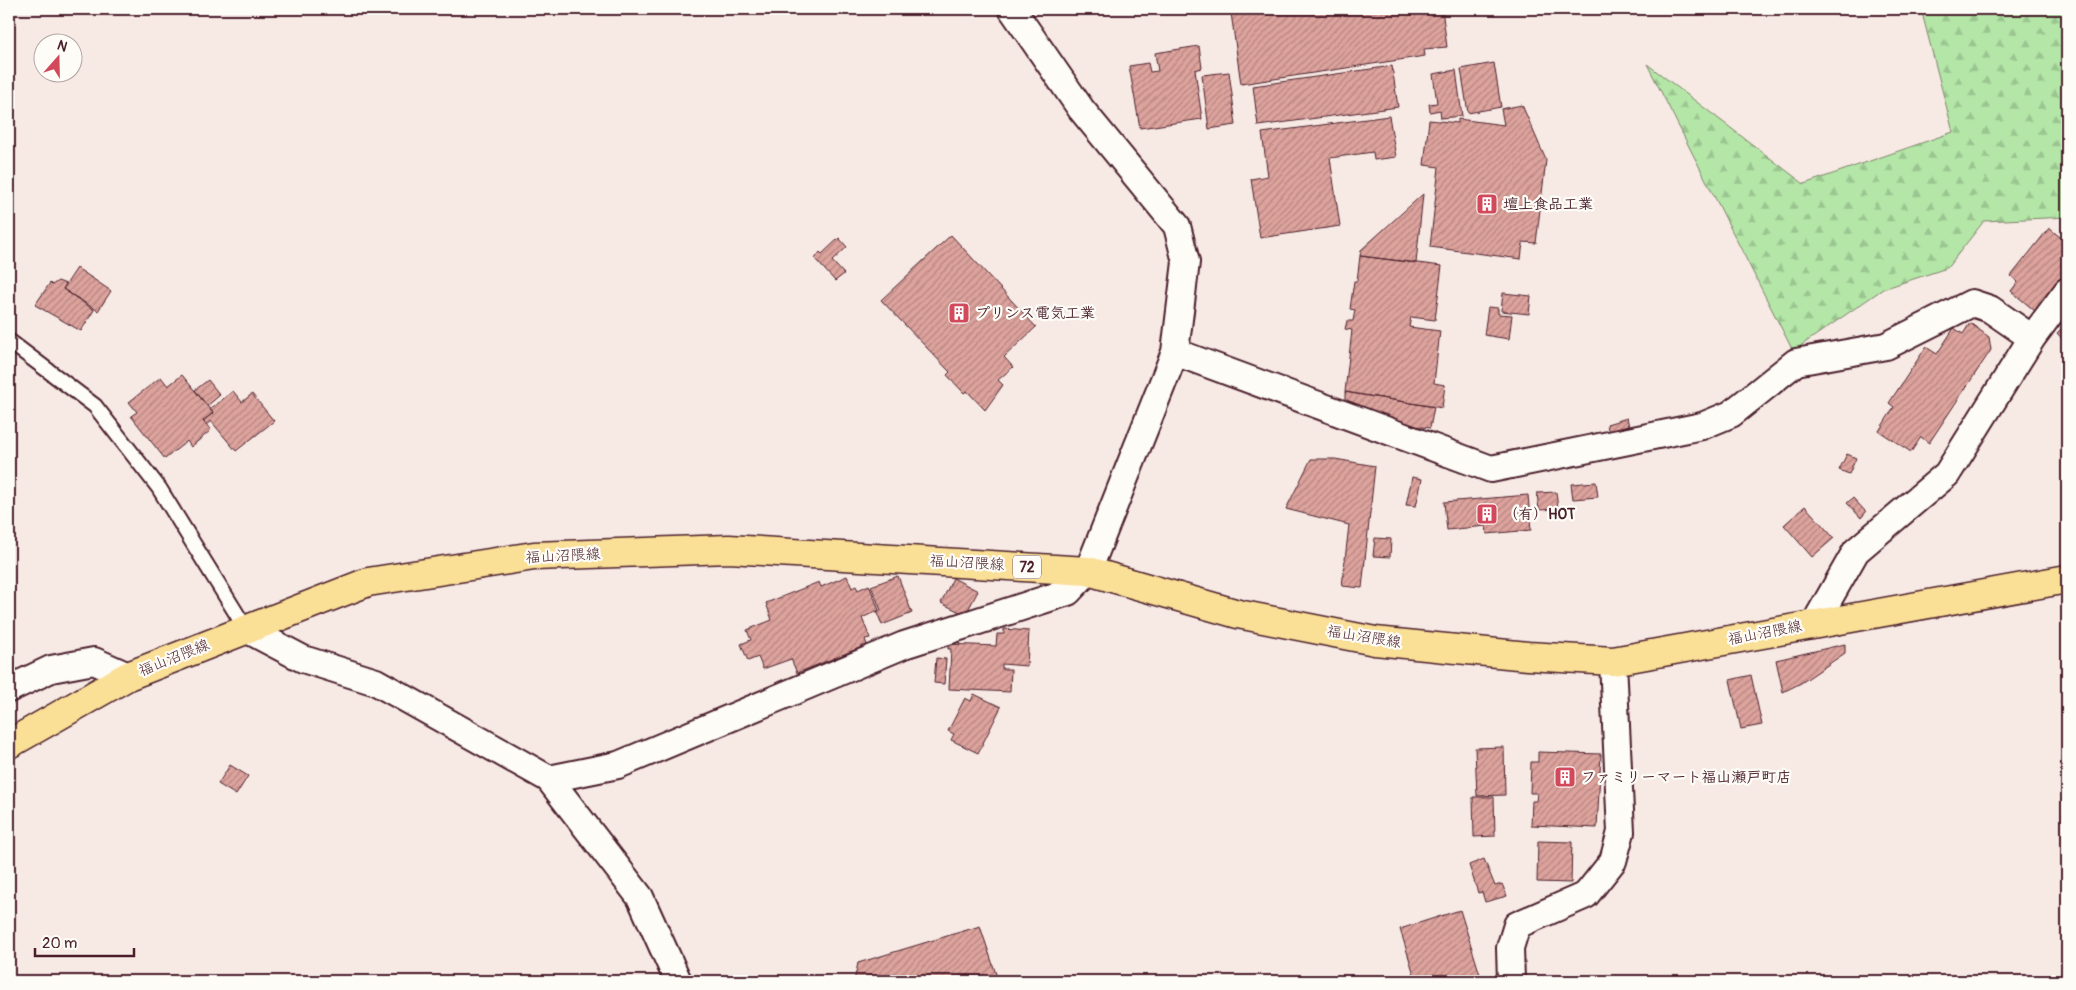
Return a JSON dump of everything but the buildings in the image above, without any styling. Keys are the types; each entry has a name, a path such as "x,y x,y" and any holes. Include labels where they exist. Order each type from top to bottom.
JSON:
{"main road":[{"name":"福山沼隈線","path":"9,744 128,676 368,582 534,556 729,549 1088,571 1238,614 1375,641 1528,656 1613,661 2067,579"}],"street":[{"path":"549,779 618,765 904,646 1068,592 1088,571 1175,352 1186,262 1177,226 1081,109 1012,9"},
{"path":"1815,623 1856,551 1946,474 2032,338 2067,291"},
{"path":"1175,352 1491,469 1702,426 1731,414 1796,362 1886,346 1972,302 1990,309 2032,338"},
{"path":"246,629 303,659 376,682 549,779 640,897 678,981"},
{"path":"9,689 51,668 94,661 128,676"},
{"path":"1511,981 1510,948 1517,925 1586,895 1613,861 1621,832 1613,661"}],"lane":[{"path":"9,340 95,406 159,488 246,629"}],"green space":[{"path":"1921,9 2067,9 2067,217 1984,221 1947,268 1883,289 1793,351 1647,64 1804,184 1953,132"}],"place":[{"name":"壇上食品工業","path":"1487,204"},
{"name":"プリンス電気工業","path":"959,313"},
{"name":"（有）HOT","path":"1487,514"},
{"name":"ファミリーマート福山瀬戸町店","path":"1565,777"}]}
